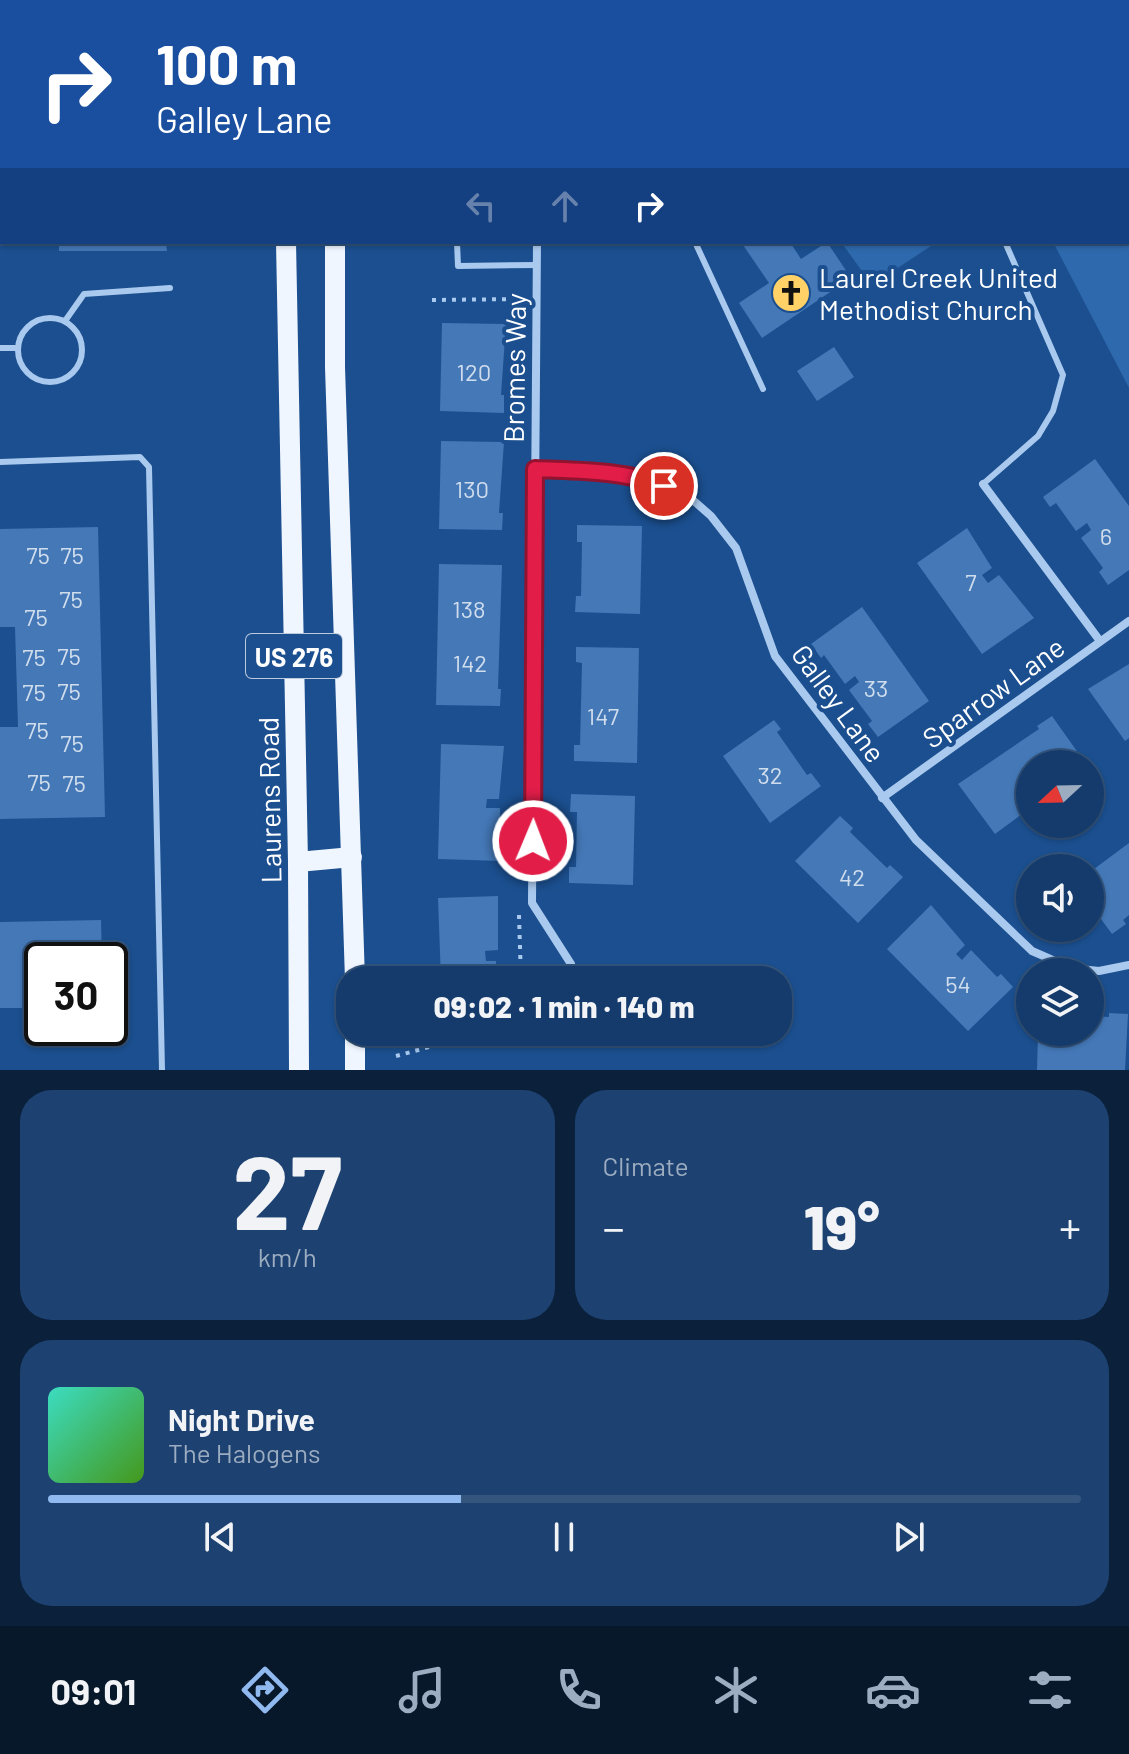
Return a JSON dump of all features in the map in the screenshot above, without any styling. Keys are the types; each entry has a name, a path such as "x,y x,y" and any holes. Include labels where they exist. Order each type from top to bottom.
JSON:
{"main road":[{"name":"Laurens Road","path":"286,244 299,1070"},
{"name":"US 276","path":"335,244 335,367 355,966"},
{"path":"298,862 352,857"},
{"path":"355,1046 355,1070"}],"street":[{"name":"Bromes Way","path":"537,244 532,903 571,964"},
{"name":"Galley Lane","path":"535,469 642,477 686,494 711,516 736,548 775,656 916,840 1032,951 1071,968 1099,971 1129,965"},
{"path":"983,484 1100,641"},
{"name":"Sparrow Lane","path":"882,798 1129,621"}],"lane":[{"path":"457,244 458,266 537,265"},
{"path":"696,244 763,389"},
{"path":"983,484 1038,436 1053,411 1063,375 1006,244"},
{"path":"65,321 84,294 170,288"},
{"path":"45,318 65,321 81,343 82,357 78,367 62,380 41,381 31,376 19,358 18,348 26,328 45,318"},
{"path":"0,348 18,348"},
{"path":"0,462 140,457 149,467 162,1070"}],"path":[{"path":"432,300 521,299"},
{"path":"519,912 521,966"},
{"path":"396,1056 433,1046"}],"shaded area":[{"path":"842,244 934,244 872,285"},
{"path":"1054,244 1129,244 1129,388"}],"building":[{"path":"59,244 166,244 167,251 59,251"},
{"name":"Laurel Creek United Methodist Church","path":"742,244 791,244 801,259 828,244 851,278 762,338 739,303 769,283"},
{"path":"442,323 506,324 501,395 504,395 504,413 440,411"},
{"path":"834,347 854,377 817,401 797,371"},
{"path":"441,441 504,442 499,513 503,513 502,530 439,529"},
{"path":"1095,459 1129,506 1129,570 1108,585 1099,572 1103,568 1081,538 1091,530 1087,523 1076,531 1056,503 1050,507 1043,497"},
{"path":"577,525 642,526 640,614 575,612 576,596 581,596 582,542 577,542"},
{"path":"98,527 105,817 0,819 0,727 18,727 15,627 0,627 0,529"},
{"path":"967,528 992,568 982,575 988,583 999,575 1034,618 982,654 917,563"},
{"path":"439,564 502,565 500,706 436,705"},
{"path":"862,607 929,701 878,737 868,724 872,721 849,690 859,682 855,676 845,684 824,655 821,658 811,644"},
{"path":"576,647 639,648 637,763 574,761 574,745 580,745 582,663 576,662"},
{"path":"1129,664 1129,738 1125,741 1088,689"},
{"path":"1052,716 1076,750 1016,750 1016,818 995,834 958,784 1039,729 1037,726"},
{"path":"774,720 781,729 777,732 807,775 811,773 821,786 770,823 723,756"},
{"path":"441,744 504,746 499,799 487,799 486,808 500,808 501,861 438,859"},
{"path":"571,794 635,796 633,885 569,883 569,867 576,867 577,812 570,812"},
{"path":"840,816 853,828 850,832 887,868 890,865 903,877 858,923 795,861"},
{"path":"1129,843 1129,915 1123,920 1126,924 1112,934 1104,923 1104,862"},
{"path":"498,896 498,950 485,951 486,961 496,961 496,966 440,966 438,898"},
{"path":"931,905 965,945 956,954 962,960 971,950 997,977 1001,974 1013,987 968,1031 887,949"},
{"path":"101,920 102,942 24,942 24,1008 0,1008 0,922"},
{"path":"1109,1013 1128,1014 1125,1070 1037,1070 1038,1046 1104,1046 1104,1017 1109,1017"}],"place":[{"name":"Laurel Creek United Methodist Church","path":"791,293"}],"route":[{"path":"533,841 535,469 642,477 664,486"}]}
